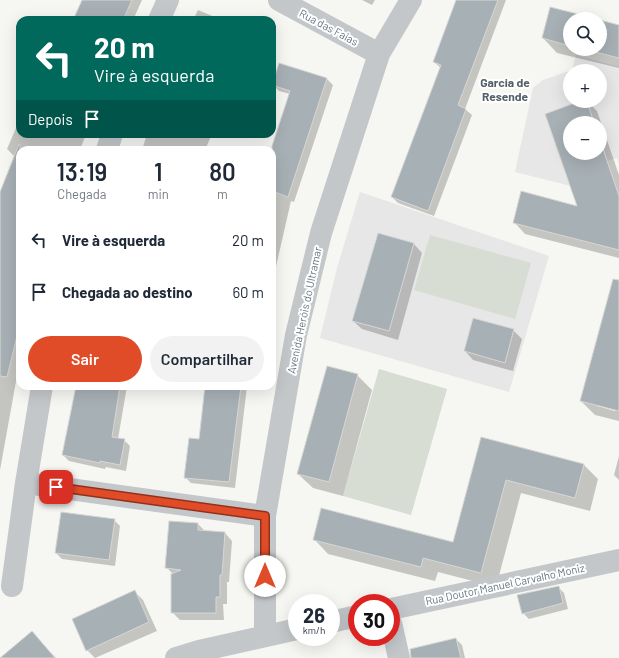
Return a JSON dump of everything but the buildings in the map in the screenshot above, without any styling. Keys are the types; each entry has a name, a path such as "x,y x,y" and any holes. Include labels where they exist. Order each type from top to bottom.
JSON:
{"street":[{"path":"161,16 168,0"},
{"name":"Rua das Faias","path":"279,0 379,54"},
{"name":"Avenida Heróis do Ultramar","path":"265,636 265,516 296,335 321,233 379,54 411,0"},
{"path":"12,586 26,483 41,390"},
{"path":"26,483 265,516"},
{"name":"Rua Doutor Manuel Carvalho Moniz","path":"400,607 619,560"},
{"path":"176,658 199,651 288,631"},
{"path":"396,646 399,658"}],"shaded area":[{"path":"576,56 619,67 619,164 617,158 607,161 619,198 515,172 533,88 543,80 563,73 563,108 607,108 607,64 574,64"},
{"path":"360,192 549,256 509,392 320,338 337,268"},
{"path":"430,235 531,263 515,319 414,290"},
{"path":"379,369 447,389 411,515 343,496"}],"district":[{"name":"Garcia de Resende","path":"505,89"}],"route":[{"path":"56,487 265,516 265,576"}]}
